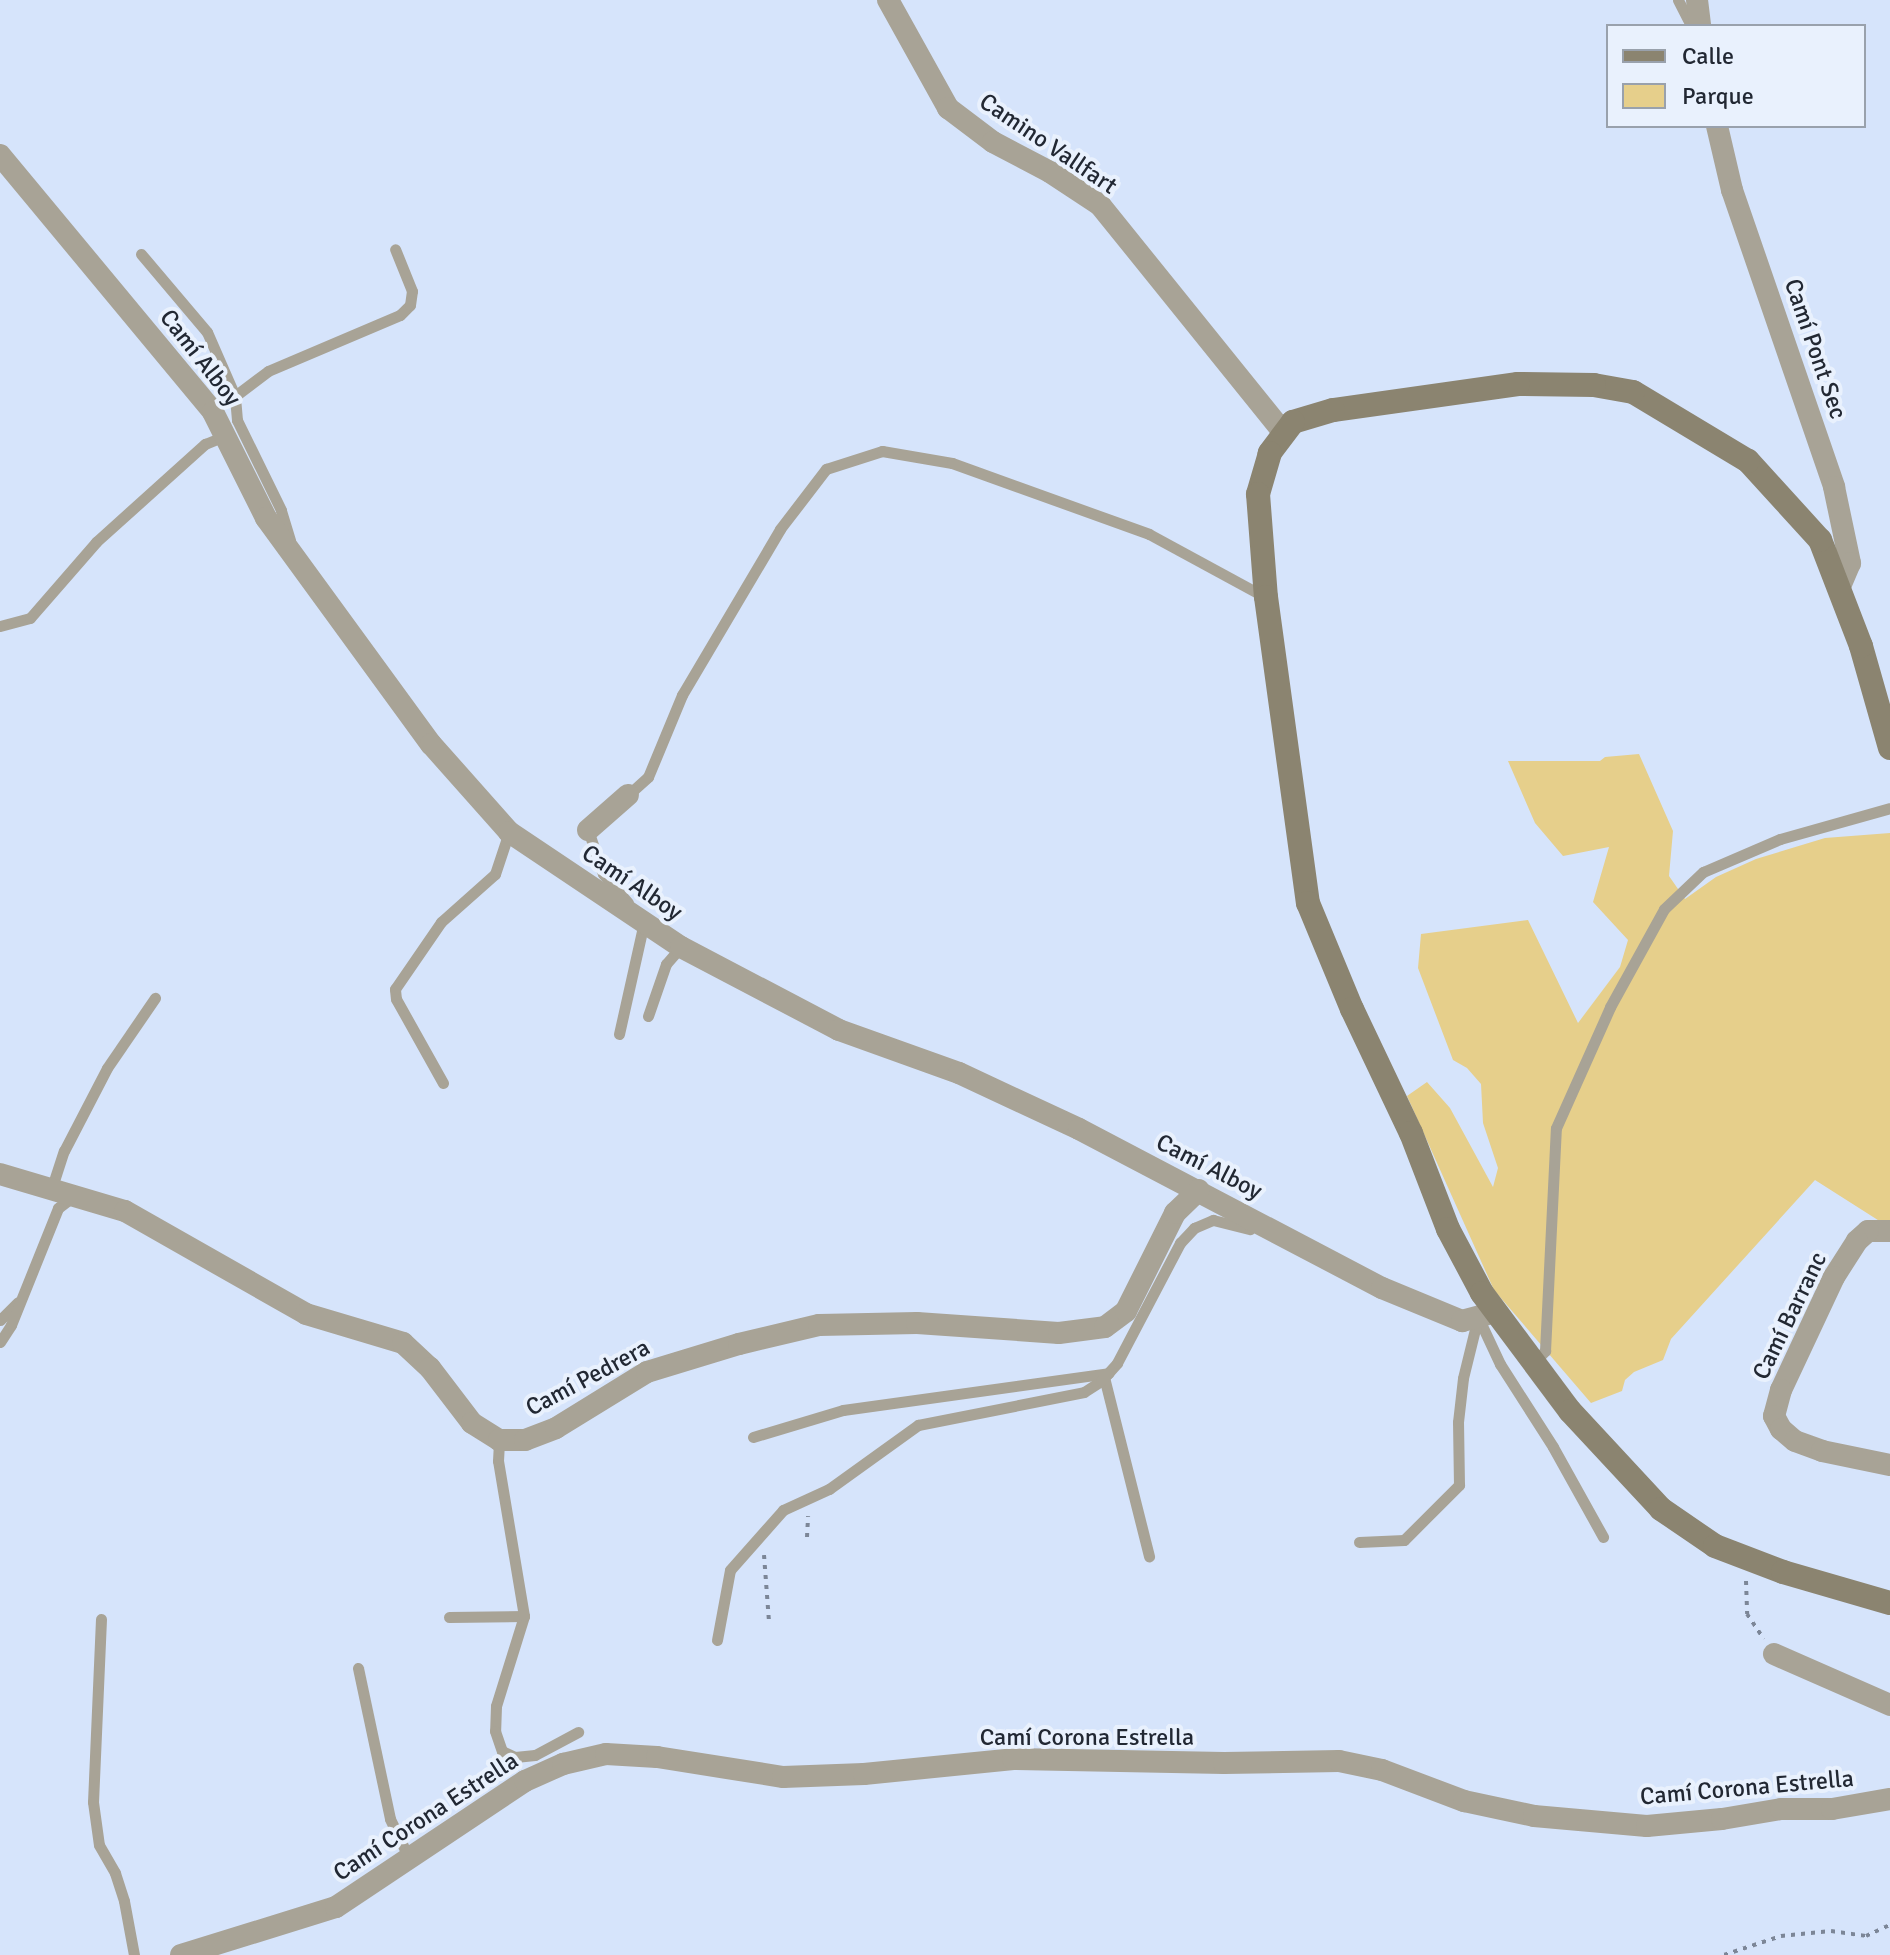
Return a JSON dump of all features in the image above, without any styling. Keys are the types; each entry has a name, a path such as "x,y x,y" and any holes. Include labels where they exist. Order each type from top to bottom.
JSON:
{"main road":[{"path":"1890,748 1861,646 1820,540 1748,461 1633,392 1594,385 1518,384 1333,410 1293,422 1270,453 1258,494 1266,597 1308,903 1352,1009 1411,1133 1448,1229 1487,1314 1534,1362 1570,1411 1661,1509 1715,1546 1890,1603"}],"street":[{"name":"Camino Vallfart","path":"888,0 948,108 993,142 1050,172 1100,205 1285,434"},
{"path":"1697,0 1700,24"},
{"name":"Camí Pont Sec","path":"1717,128 1732,190 1834,487 1850,563 1839,589"},
{"name":"Camí Alboy","path":"0,155 213,412 266,518 431,744 509,832 681,947 839,1030 959,1073 1199,1190 1382,1288 1462,1321 1487,1314"},
{"path":"588,830 628,795"},
{"path":"0,1174 125,1211 306,1314 403,1343 430,1368 472,1423 499,1440"},
{"name":"Camí Pedrera","path":"499,1440 525,1440 556,1428 647,1372 739,1344 819,1325 917,1323 1059,1333 1105,1327 1126,1311 1175,1213 1199,1190"},
{"name":"Camí Barranc","path":"1890,1231 1868,1231 1834,1277 1793,1363 1774,1416 1781,1429 1795,1441 1822,1451 1890,1465"},
{"path":"1774,1654 1890,1705"},
{"name":"Camí Corona Estrella","path":"181,1955 336,1907 408,1856 525,1781 563,1764 606,1754 657,1757 783,1777 864,1774 1013,1759 1224,1763 1339,1761 1382,1770 1464,1801 1534,1816 1647,1826 1722,1819 1781,1809 1832,1809 1890,1799"}],"lane":[{"path":"1678,0 1690,24"},
{"path":"235,396 268,371 400,315 410,305 412,291 395,249"},
{"path":"141,254 207,332 235,396 237,420 281,510 294,556"},
{"path":"0,626 30,618 96,542 205,444 225,436"},
{"path":"628,795 648,777 682,695 780,529 826,469 882,451 952,463 1149,534 1266,597"},
{"path":"1534,1362 1545,1351 1556,1128 1610,1007 1664,909 1703,872 1780,839 1890,808"},
{"path":"588,830 603,874 645,923 619,1034"},
{"path":"443,1083 396,999 395,989 441,922 495,874 509,832"},
{"path":"648,1016 666,964 681,947"},
{"path":"52,1187 64,1151 107,1068 155,998"},
{"path":"0,1342 58,1208 75,1195"},
{"path":"717,1640 730,1570 783,1510 829,1489 918,1425 1084,1392 1106,1375 1134,1334 1180,1243 1194,1228 1213,1220 1233,1223 1314,1252"},
{"path":"0,1320 21,1299"},
{"path":"1487,1314 1500,1364 1553,1447 1603,1537"},
{"path":"1359,1542 1404,1540 1459,1485 1458,1422 1463,1378 1487,1314"},
{"path":"753,1437 843,1410 1106,1375"},
{"path":"1106,1375 1149,1556"},
{"path":"499,1440 498,1461 524,1616 496,1706 495,1731 502,1751 515,1757 535,1755 578,1732"},
{"path":"449,1617 524,1616"},
{"path":"101,1619 93,1802 99,1845 120,1887 134,1955"},
{"path":"358,1668 390,1819 408,1856"}],"path":[{"path":"762,1532 769,1621"},
{"path":"1745,1557 1747,1614 1774,1654"},
{"path":"1724,1955 1781,1936 1831,1931 1866,1936 1890,1925"}],"green space":[{"path":"1639,754 1673,831 1669,876 1685,899 1716,877 1756,859 1825,838 1890,833 1890,1223 1881,1222 1815,1180 1671,1339 1663,1360 1634,1372 1625,1380 1622,1391 1591,1403 1494,1290 1407,1096 1427,1082 1450,1108 1493,1187 1498,1168 1483,1123 1481,1084 1467,1068 1453,1060 1418,968 1421,934 1528,920 1578,1023 1620,967 1628,940 1593,902 1609,847 1563,856 1535,823 1508,761 1600,761 1605,757"}]}
